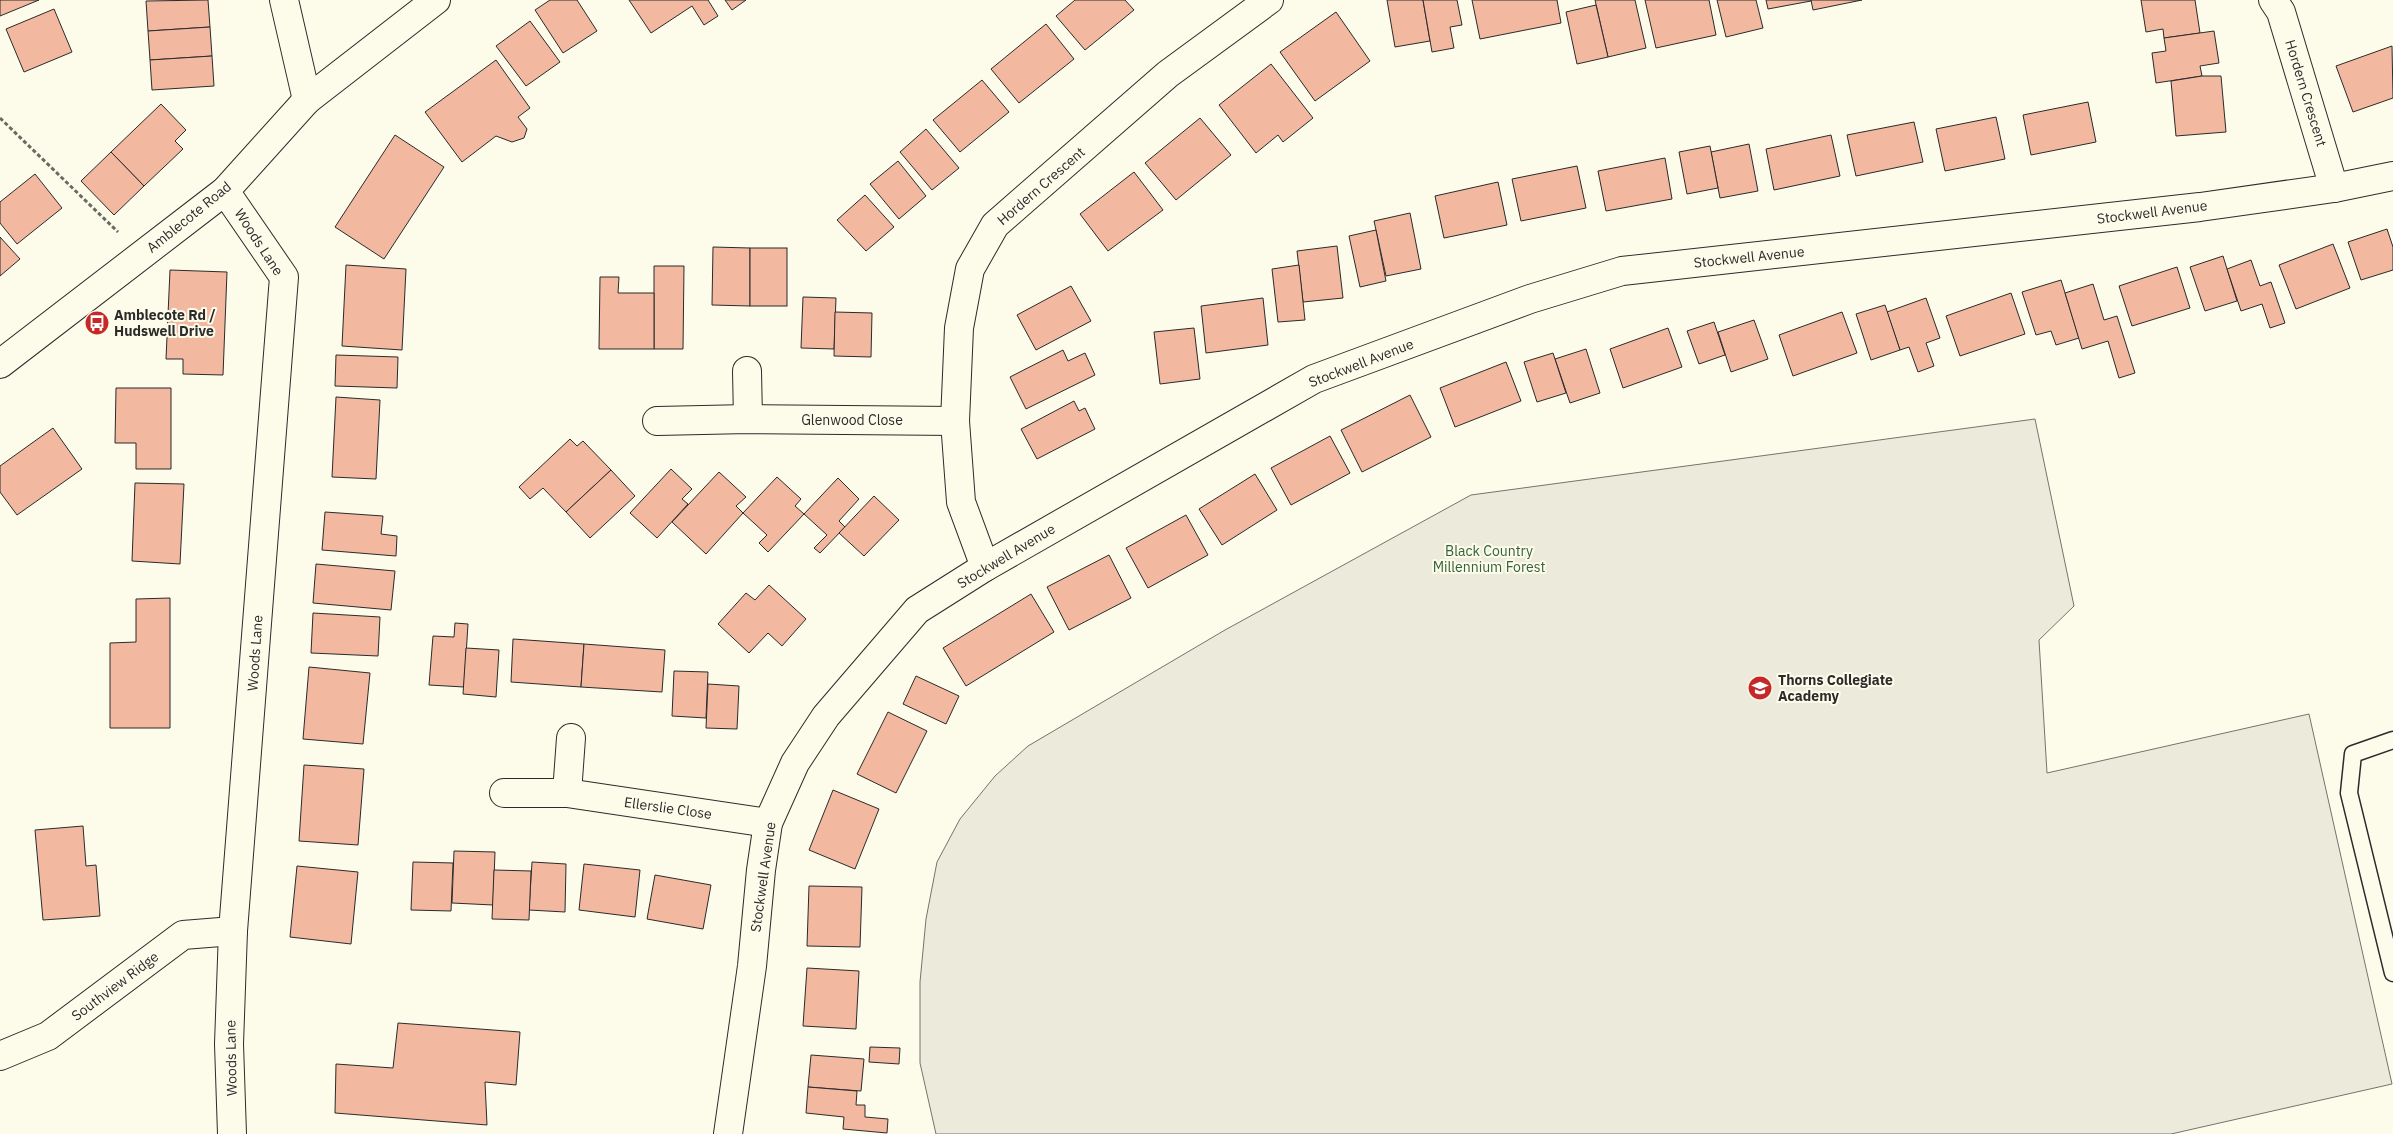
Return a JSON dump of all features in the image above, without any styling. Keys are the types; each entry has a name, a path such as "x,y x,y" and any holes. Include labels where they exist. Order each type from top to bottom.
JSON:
{"street":[{"path":"284,0 307,100"},
{"name":"Amblecote Road","path":"0,364 226,191 307,100 436,0"},
{"name":"Hordern Crescent","path":"984,567 961,502 955,421 959,328 970,269 995,225 1168,74 1269,0"},
{"name":"Hordern Crescent","path":"2273,0 2281,12 2334,188"},
{"name":"Stockwell Avenue","path":"728,1134 752,966 761,870 768,823 795,763 826,716 917,610 984,567 1314,379 1530,299 1622,271 2200,207 2334,188 2393,176"},
{"name":"Woods Lane","path":"226,191 284,277 233,931 229,1044 232,1134"},
{"path":"747,371 748,419"},
{"name":"Glenwood Close","path":"657,421 748,419 955,421"},
{"path":"567,794 571,738"},
{"name":"Ellerslie Close","path":"504,793 567,794 768,823"},
{"name":"Southview Ridge","path":"0,1056 48,1036 183,935 233,931"}],"lane":[{"path":"2393,740 2353,754 2349,793 2393,973"}],"path":[{"path":"0,118 142,255"}],"green space":[{"name":"Thorns Collegiate Academy","path":"2035,419 2074,606 2039,640 2047,773 2309,714 2392,1084 2171,1134 936,1134 920,1063 920,982 926,919 937,862 960,819 995,776 1028,746 1225,630 1471,495"}],"building":[{"path":"0,0 39,0 0,16"},
{"path":"208,0 210,27 148,31 146,1"},
{"path":"550,0 577,0 597,31 563,53 535,10"},
{"path":"629,0 708,0 718,16 704,25 692,6 651,33"},
{"path":"725,0 746,0 732,10"},
{"path":"1075,0 1125,0 1134,10 1085,50 1056,16"},
{"path":"1387,0 1423,0 1430,41 1395,47"},
{"path":"1423,0 1457,0 1462,25 1450,27 1454,48 1432,52"},
{"path":"1472,0 1557,0 1561,23 1480,39"},
{"path":"1595,0 1635,0 1646,48 1608,57"},
{"path":"1645,0 1709,0 1716,35 1656,48"},
{"path":"1717,0 1756,0 1763,28 1726,37"},
{"path":"1766,0 1811,0 1811,1 1768,9"},
{"path":"1811,0 1862,0 1813,10"},
{"path":"2141,0 2195,0 2200,33 2164,38 2163,29 2146,32"},
{"path":"1596,5 1608,57 1577,64 1566,12"},
{"path":"54,9 72,52 24,72 6,29"},
{"path":"1336,12 1370,61 1315,101 1280,52"},
{"path":"530,21 560,62 526,86 496,46"},
{"path":"1046,24 1074,59 1019,103 991,69"},
{"path":"210,27 212,56 150,60 148,31"},
{"path":"2214,31 2219,63 2200,66 2202,76 2156,83 2152,53 2166,51 2164,38"},
{"path":"2392,46 2393,98 2353,112 2336,66"},
{"path":"212,56 214,86 152,90 150,60"},
{"path":"496,60 530,108 518,117 527,129 524,138 512,142 496,136 462,162 425,112"},
{"path":"1271,64 1313,118 1283,142 1278,135 1256,153 1219,105"},
{"path":"2202,76 2221,76 2226,132 2176,136 2171,81"},
{"path":"982,80 1009,112 960,152 933,120"},
{"path":"2088,102 2096,142 2031,155 2023,115"},
{"path":"161,104 186,130 175,141 183,149 144,186 111,152"},
{"path":"1996,117 2005,159 1945,171 1936,129"},
{"path":"1200,118 1231,155 1176,200 1145,163"},
{"path":"1914,122 1923,162 1856,176 1847,135"},
{"path":"926,129 959,168 932,190 900,152"},
{"path":"395,135 444,167 384,259 335,227"},
{"path":"1831,135 1840,176 1774,190 1766,149"},
{"path":"1749,144 1758,191 1720,198 1711,152"},
{"path":"1710,146 1718,188 1687,194 1679,152"},
{"path":"111,152 144,186 114,215 81,181"},
{"path":"1665,158 1672,199 1606,211 1598,171"},
{"path":"898,161 926,196 899,219 870,184"},
{"path":"1577,166 1586,208 1521,221 1512,179"},
{"path":"1134,172 1163,210 1108,251 1080,214"},
{"path":"35,174 62,208 17,244 0,223 0,202"},
{"path":"1498,182 1507,225 1444,238 1435,196"},
{"path":"865,195 894,227 866,251 837,220"},
{"path":"1410,213 1421,269 1386,276 1374,221"},
{"path":"2387,229 2393,247 2393,270 2361,280 2348,242"},
{"path":"1376,230 1386,281 1360,287 1349,236"},
{"path":"0,237 20,259 0,276"},
{"path":"2333,244 2350,288 2296,309 2279,265"},
{"path":"1337,246 1343,298 1303,302 1297,251"},
{"path":"713,247 750,248 750,306 712,305"},
{"path":"750,248 787,248 787,306 750,306"},
{"path":"2223,256 2237,301 2205,311 2190,267"},
{"path":"2251,260 2260,286 2271,282 2285,323 2270,328 2262,304 2241,311 2227,269"},
{"path":"346,265 406,269 402,350 342,346"},
{"path":"1299,265 1305,320 1278,322 1272,269"},
{"path":"654,266 684,266 683,349 654,349"},
{"path":"2177,267 2190,308 2132,326 2119,286"},
{"path":"170,270 227,272 223,375 183,374 183,359 166,359"},
{"path":"600,277 619,277 618,293 654,293 654,349 599,349"},
{"path":"2061,280 2079,338 2056,345 2051,331 2036,335 2022,292"},
{"path":"2093,284 2104,320 2117,316 2135,373 2119,378 2108,341 2082,349 2065,293"},
{"path":"1071,286 1091,321 1036,350 1017,315"},
{"path":"2011,293 2025,334 1960,356 1946,316"},
{"path":"803,297 836,298 834,349 801,348"},
{"path":"1263,298 1268,345 1206,353 1201,306"},
{"path":"1926,298 1940,338 1926,343 1934,366 1918,372 1909,347 1900,350 1887,312"},
{"path":"1885,305 1900,350 1871,360 1856,314"},
{"path":"835,312 872,313 871,357 834,356"},
{"path":"1842,312 1857,353 1793,376 1779,335"},
{"path":"1754,320 1768,359 1731,372 1718,332"},
{"path":"1714,322 1725,355 1699,364 1687,331"},
{"path":"1194,328 1200,379 1160,384 1154,332"},
{"path":"1668,328 1682,367 1623,388 1610,349"},
{"path":"1586,349 1600,393 1570,403 1555,359"},
{"path":"1063,350 1068,361 1085,353 1095,375 1026,409 1010,377"},
{"path":"1553,353 1566,393 1537,402 1524,362"},
{"path":"336,355 398,357 397,388 335,386"},
{"path":"1506,362 1521,401 1455,427 1440,388"},
{"path":"116,388 171,388 171,469 136,469 136,443 115,443"},
{"path":"1410,395 1431,437 1362,472 1341,430"},
{"path":"336,397 380,400 376,479 332,477"},
{"path":"1074,401 1079,411 1085,408 1095,429 1037,459 1021,429"},
{"path":"53,428 82,469 17,515 0,492 0,466"},
{"path":"1330,436 1350,473 1291,505 1271,468"},
{"path":"570,439 577,446 583,441 611,470 566,512 543,488 530,499 519,487"},
{"path":"671,469 692,489 682,499 688,504 657,538 630,513"},
{"path":"611,470 635,496 590,538 566,512"},
{"path":"719,472 746,497 736,506 743,513 706,554 672,522"},
{"path":"1255,474 1277,510 1222,545 1199,509"},
{"path":"777,477 801,499 795,506 804,514 768,552 759,543 767,535 743,513"},
{"path":"838,478 859,499 839,521 845,527 820,553 814,548 827,535 804,514"},
{"path":"135,483 184,484 180,564 132,561"},
{"path":"874,496 899,520 864,556 839,533"},
{"path":"325,512 383,516 381,534 397,536 396,556 322,550"},
{"path":"1186,515 1208,555 1148,588 1126,548"},
{"path":"1109,555 1131,598 1069,630 1047,587"},
{"path":"316,564 395,571 391,610 313,603"},
{"path":"769,585 806,619 782,646 768,633 749,653 718,624 746,593 755,600"},
{"path":"1031,594 1054,632 966,686 943,648"},
{"path":"170,598 170,728 110,728 110,643 136,642 136,599"},
{"path":"313,613 380,617 378,656 311,653"},
{"path":"455,623 468,624 464,687 429,685 433,636 454,637"},
{"path":"513,639 584,644 581,687 511,682"},
{"path":"584,644 665,650 662,692 581,687"},
{"path":"466,648 499,650 496,697 463,694"},
{"path":"309,667 370,673 363,744 303,739"},
{"path":"674,671 708,672 706,718 672,716"},
{"path":"916,676 959,696 946,724 903,704"},
{"path":"708,684 739,686 737,729 706,728"},
{"path":"888,712 927,731 896,793 857,774"},
{"path":"304,765 364,769 358,845 299,841"},
{"path":"833,790 879,809 855,869 809,850"},
{"path":"83,826 86,866 96,865 100,916 43,920 35,830"},
{"path":"454,851 495,852 493,905 452,903"},
{"path":"413,862 453,863 451,911 411,910"},
{"path":"532,862 566,864 565,912 529,910"},
{"path":"584,864 640,870 635,917 579,910"},
{"path":"297,866 358,872 351,944 290,937"},
{"path":"494,870 531,871 529,920 492,919"},
{"path":"655,875 711,885 703,929 647,919"},
{"path":"809,886 862,887 860,947 807,946"},
{"path":"807,968 859,971 856,1029 803,1026"},
{"path":"398,1023 520,1032 516,1085 485,1082 487,1125 335,1113 336,1064 393,1068"},
{"path":"870,1047 900,1048 899,1064 869,1062"},
{"path":"811,1055 864,1059 861,1091 808,1087"},
{"path":"808,1087 857,1091 856,1105 865,1105 865,1117 888,1119 887,1133 843,1129 844,1117 806,1113"}],"place":[{"name":"Amblecote Rd / Hudswell Drive","path":"97,323"},
{"name":"Thorns Collegiate Academy","path":"1760,688"}],"park label":[{"name":"Black Country Millennium Forest","path":"1489,560"}]}
